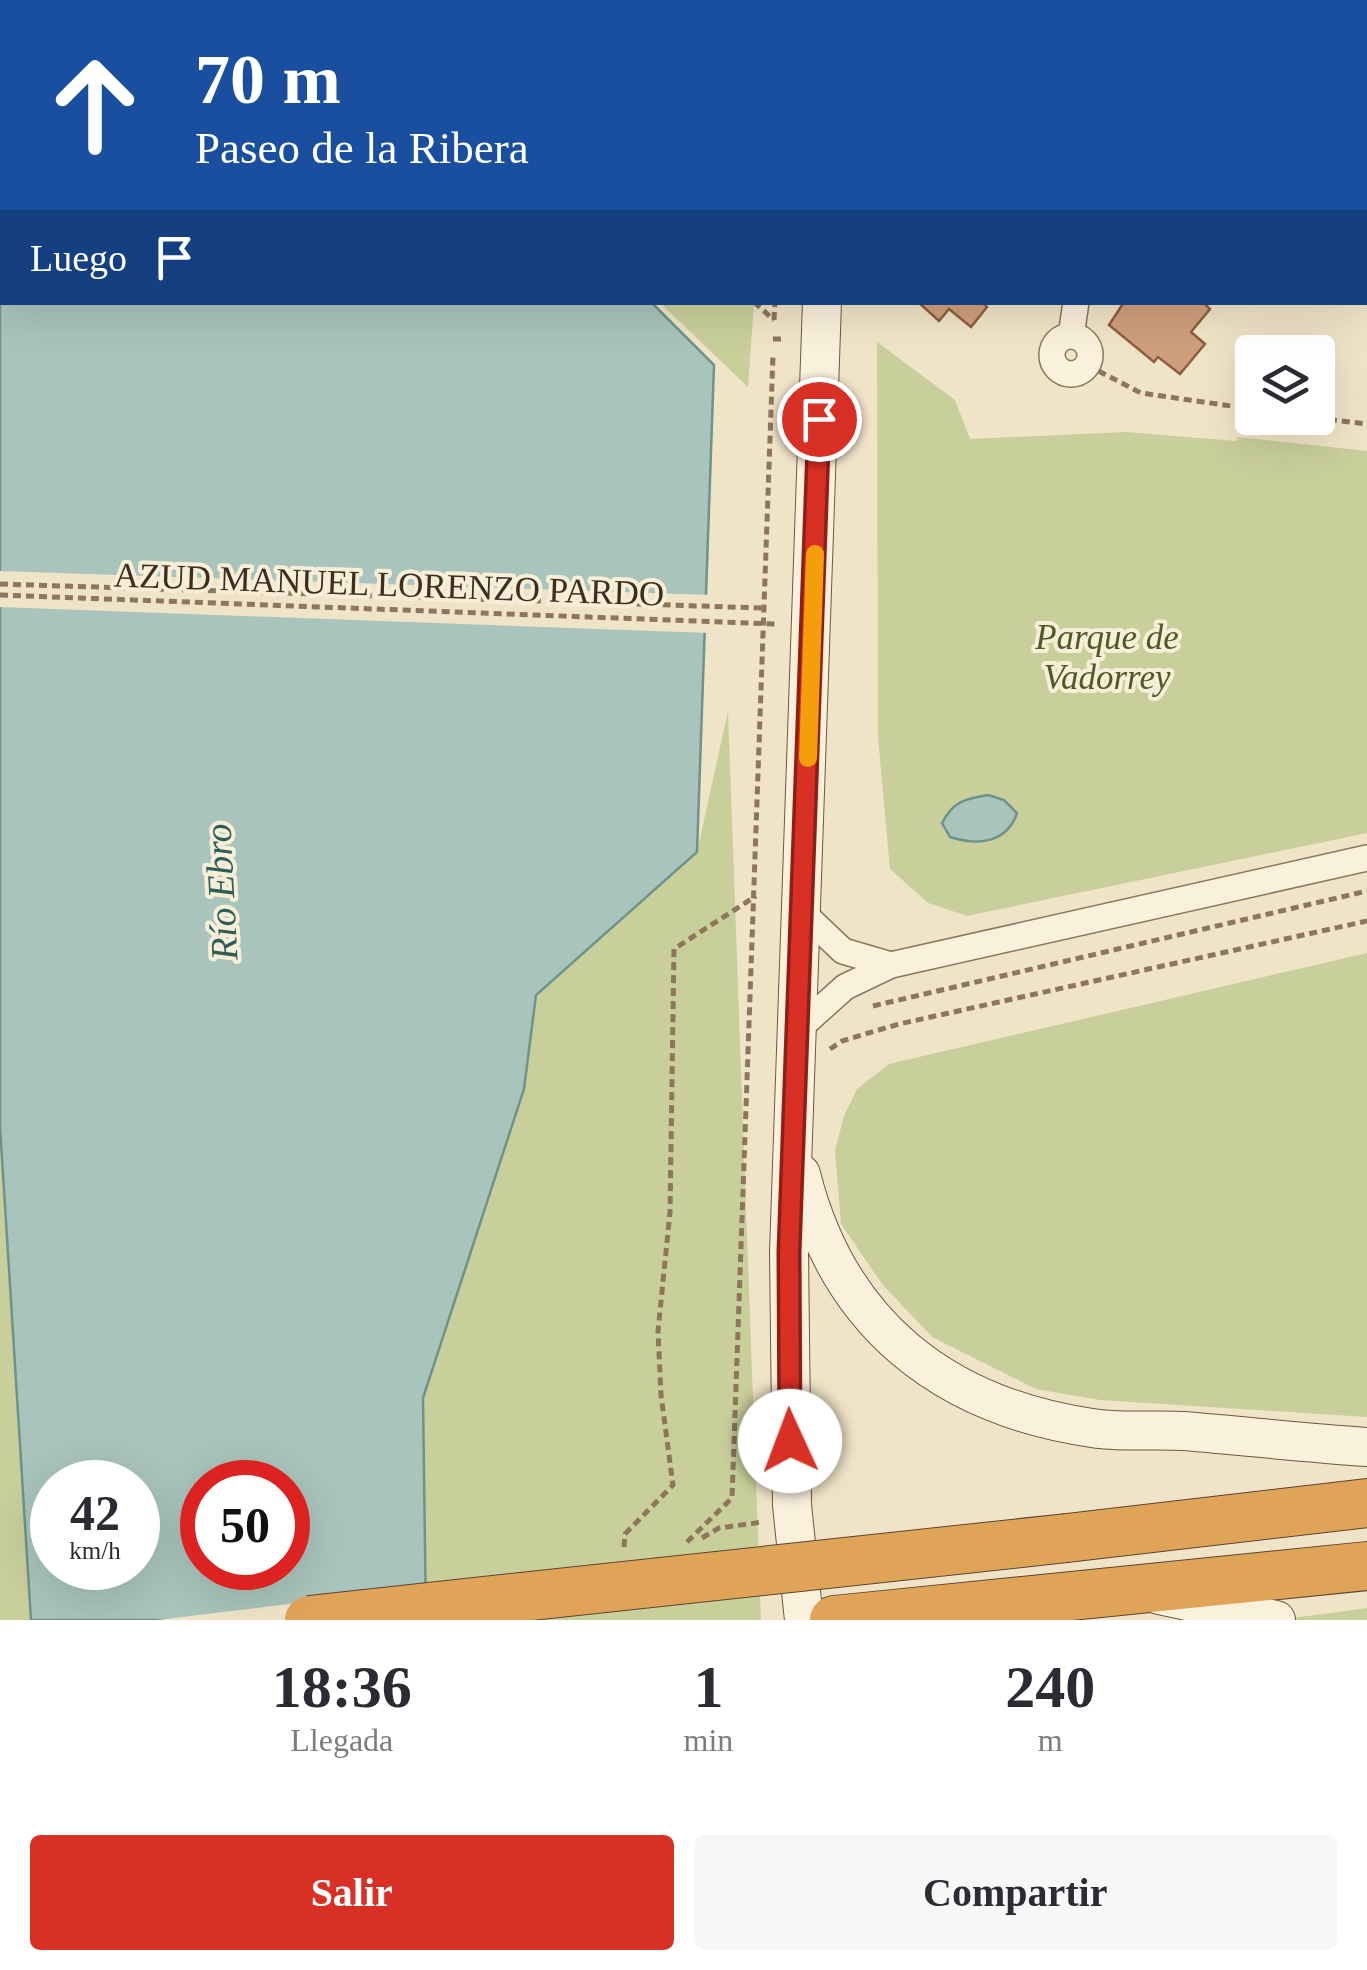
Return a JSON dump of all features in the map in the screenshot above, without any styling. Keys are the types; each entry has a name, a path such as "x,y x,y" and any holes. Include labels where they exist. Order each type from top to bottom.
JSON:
{"highway":[{"path":"309,1620 1367,1503"},
{"path":"834,1620 1367,1566"}],"main road":[{"path":"804,1620 792,1504 788,1377 795,1048 803,913 822,305"},
{"path":"793,1143 826,1252 849,1290 884,1333 958,1387 1040,1419 1096,1429 1367,1447"},
{"path":"1133,1588 1276,1620"}],"street":[{"path":"1076,305 1071,336 1082,339 1089,349 1087,365"},
{"path":"795,1048 844,988 892,965 1367,858"},
{"path":"803,913 843,951 892,965"}],"path":[{"path":"757,305 774,320 775,305"},
{"path":"773,339 786,339"},
{"path":"686,1543 732,1498 773,355"},
{"path":"1087,365 1141,393 1235,407"},
{"path":"1335,420 1367,424"},
{"name":"AZUD MANUEL LORENZO PARDO","path":"0,584 762,608"},
{"name":"AZUD MANUEL LORENZO PARDO","path":"0,595 776,624"},
{"path":"872,1006 1367,891"},
{"path":"624,1552 625,1534 673,1485 660,1395 658,1331 670,1212 674,949 756,896"},
{"path":"795,1048 815,1065 842,1040 899,1024 1367,921"}],"green space":[{"path":"662,305 754,305 748,387"},
{"name":"Parque de Vadorrey","path":"877,342 955,400 970,439 1127,432 1236,441 1238,437 1367,451 1367,833 967,916 928,903 890,869 878,737"},
{"path":"728,711 761,1620 426,1620 423,1398 524,1089 536,995 697,852"},
{"path":"1367,953 1367,1417 1100,1400 1036,1389 932,1337 882,1284 841,1224 835,1150 844,1116 857,1089 889,1064"},
{"path":"0,1126 31,1620 0,1620"},
{"path":"1367,1608 1367,1620 1278,1620"}],"water":[{"name":"Río Ebro","path":"0,305 654,305 714,365 697,852 536,995 524,1089 423,1398 426,1620 31,1620 0,1126"},
{"path":"988,795 1004,800 1017,813 1006,831 981,841 950,837 942,823 951,810 966,800"}],"pier":[{"path":"0,571 711,595 709,633 0,607"},
{"path":"430,1587 431,1620 157,1620"}],"building":[{"path":"921,305 987,307 971,327 949,309 939,321"},
{"path":"1122,305 1206,305 1210,309 1191,332 1205,344 1180,374 1158,357 1154,362 1109,325"}],"slow traffic":[{"path":"808,758 815,554"}],"route":[{"path":"790,1441 789,1252 819,419"}]}
